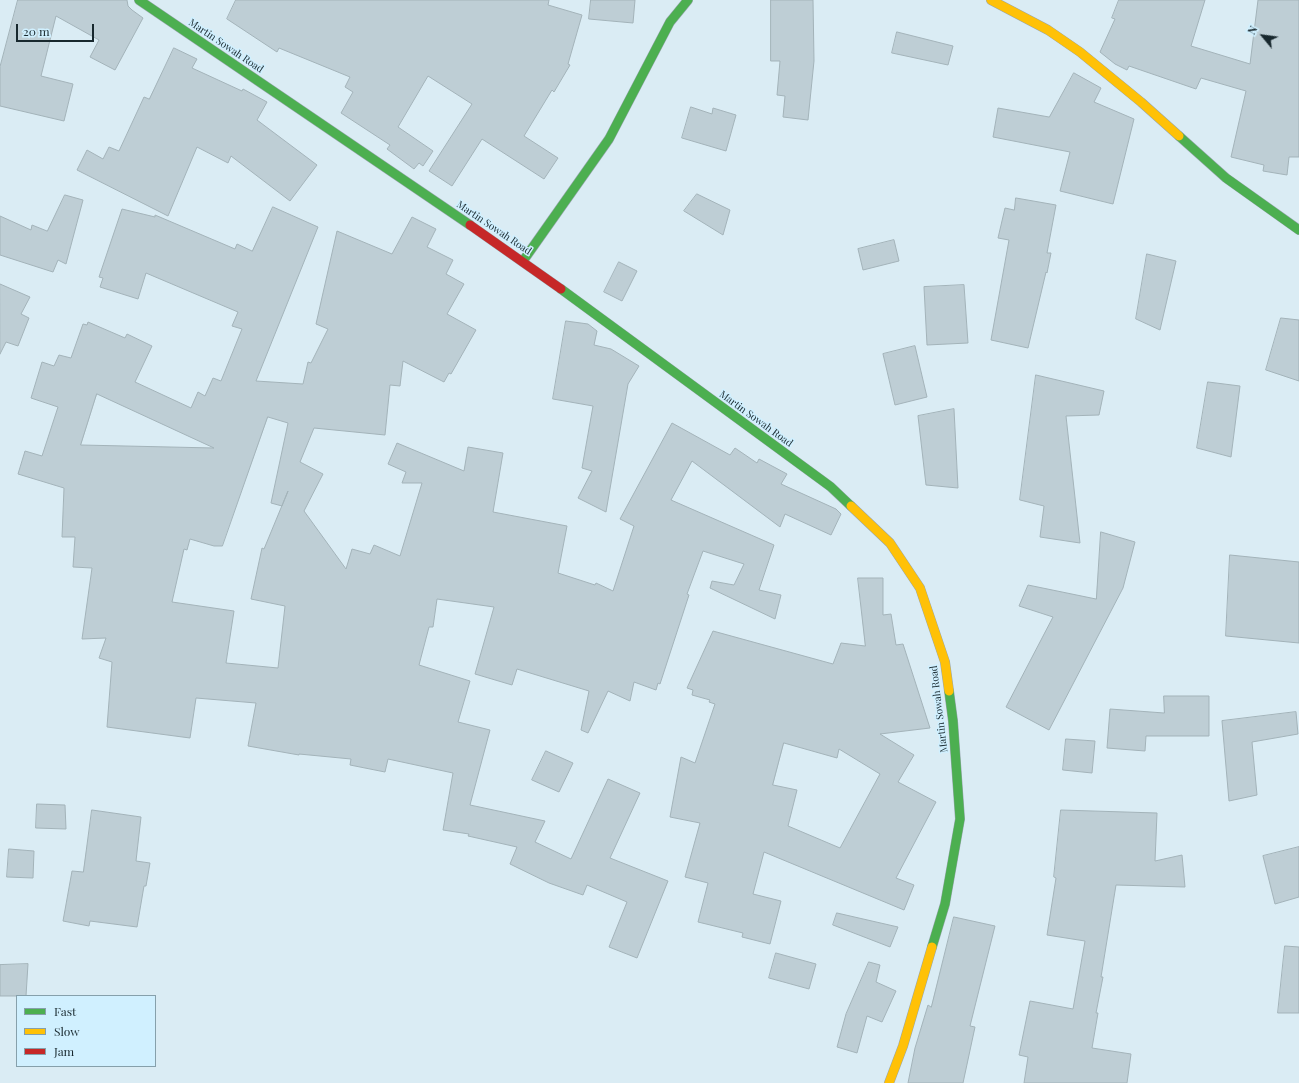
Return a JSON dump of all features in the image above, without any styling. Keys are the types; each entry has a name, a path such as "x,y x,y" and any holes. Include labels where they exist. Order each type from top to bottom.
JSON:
{"street":[{"name":"Martin Sowah Road","path":"139,0 523,261 831,487 890,544 920,588 945,662 953,721 960,819 945,904 904,1046 890,1083"},
{"path":"523,261 609,139 670,22 688,0"},
{"path":"991,0 1048,30 1080,52 1141,102 1226,178 1299,230"}],"building":[{"path":"18,0 127,0 128,6 143,18 115,70 90,57 99,40 56,16 41,76 73,84 64,121 0,106 0,67"},
{"path":"236,0 549,0 548,5 582,15 568,64 570,65 554,92 552,90 524,136 558,158 544,179 482,139 452,186 429,171 472,104 428,76 398,127 433,151 423,166 419,163 414,169 387,149 390,145 341,113 353,92 345,87 350,77 279,48 277,52 227,19"},
{"path":"591,0 635,0 633,23 589,19"},
{"path":"771,0 813,0 814,61 808,120 783,117 785,96 777,95 780,61 771,61"},
{"path":"1119,0 1205,0 1191,46 1250,64 1258,0 1299,0 1299,157 1289,157 1287,175 1263,171 1264,165 1231,157 1246,91 1201,78 1196,89 1129,66 1127,70 1115,64 1100,52 1115,19 1112,18"},
{"path":"897,32 953,46 948,65 892,53"},
{"path":"174,48 197,59 192,68 242,91 243,89 267,102 257,120 317,165 290,201 231,156 228,163 197,147 168,216 77,170 87,150 103,159 109,147 119,151 144,97 149,99"},
{"path":"1074,73 1101,88 1094,102 1134,119 1113,204 1060,191 1070,152 993,137 998,108 1049,117"},
{"path":"691,107 712,114 713,108 736,115 726,151 682,138"},
{"path":"697,194 730,210 723,235 684,211"},
{"path":"65,195 83,200 66,264 58,260 53,272 0,255 0,216 31,230 32,225 47,231"},
{"path":"1016,198 1056,205 1047,253 1051,253 1028,348 991,340 1009,240 998,238 1005,208 1014,210"},
{"path":"273,207 318,227 256,381 303,384 308,362 311,363 328,329 316,324 337,231 392,254 412,217 436,229 427,247 453,260 446,274 464,284 447,314 476,330 451,374 449,373 444,382 403,361 400,386 390,385 385,435 314,428 300,462 323,474 304,511 346,569 352,549 370,554 374,545 400,556 422,483 402,483 406,472 388,464 397,443 464,471 468,447 503,453 493,512 567,526 558,573 595,585 596,583 613,591 634,526 620,519 672,423 730,455 735,448 757,463 759,459 787,474 781,484 836,509 841,514 831,535 785,514 780,527 692,461 671,500 774,545 759,590 781,595 775,619 710,588 712,581 734,585 744,564 703,551 687,594 689,595 660,684 658,683 656,690 634,682 630,701 608,691 588,733 581,730 589,691 517,669 512,685 475,674 494,607 437,599 433,627 429,627 419,665 470,681 458,722 490,730 470,805 545,821 535,842 571,859 608,779 640,793 610,858 668,881 637,958 609,947 627,902 587,885 583,895 549,883 510,864 517,847 468,836 469,834 443,830 453,773 388,759 385,772 350,765 351,759 299,755 248,746 256,703 196,698 190,738 107,727 112,662 99,658 106,638 82,639 92,568 73,567 75,537 62,537 64,488 18,474 25,451 42,456 58,407 31,398 42,362 54,366 59,355 71,358 83,324 87,325 88,322 125,338 127,334 152,346 135,382 191,408 198,392 205,396 213,378 221,381 242,329 232,326 238,312 146,273 138,299 100,287 103,278 99,277 122,209 155,217 155,215 235,249 237,244 252,251","holes":["97,394 214,448 81,445","268,417 288,423 271,503 282,506 264,549 262,548 251,599 285,606 278,668 226,663 234,611 172,602 184,549 187,550 190,539 214,546 222,546"]},
{"path":"894,240 899,261 863,270 858,249"},
{"path":"1147,254 1176,261 1160,330 1136,319"},
{"path":"619,262 637,271 622,301 604,292"},
{"path":"0,284 30,297 21,314 29,318 18,346 6,342 0,354"},
{"path":"964,285 968,343 927,345 924,287"},
{"path":"1281,318 1299,320 1299,381 1266,370"},
{"path":"566,321 588,324 597,331 594,345 611,349 639,366 628,384 606,512 578,498 592,471 582,468 593,406 553,399"},
{"path":"915,346 927,397 895,405 883,354"},
{"path":"1036,375 1104,391 1099,415 1066,416 1080,543 1040,537 1044,506 1020,500"},
{"path":"1208,382 1240,386 1231,457 1197,448"},
{"path":"954,409 958,488 926,485 918,416"},
{"path":"1101,532 1135,542 1123,588 1049,730 1006,707 1053,617 1019,606 1028,585 1096,599"},
{"path":"1230,555 1299,562 1299,643 1226,636"},
{"path":"858,578 883,578 883,615 891,614 896,645 903,644 930,728 880,734 914,755 898,782 936,802 896,878 914,885 904,910 764,852 753,894 781,901 770,944 742,937 743,933 698,922 708,883 685,877 700,823 670,817 681,757 695,763 715,704 709,702 710,700 692,695 693,690 687,688 713,631 833,664 841,643 865,646","holes":["784,743 837,758 839,749 880,774 840,848 788,826 797,790 773,785"]},
{"path":"1164,696 1209,696 1209,736 1146,736 1145,751 1107,748 1110,709 1164,713"},
{"path":"1296,712 1298,734 1252,742 1257,795 1229,801 1222,721"},
{"path":"1066,739 1095,741 1092,773 1063,770"},
{"path":"546,751 573,763 559,792 532,780"},
{"path":"37,804 65,805 66,829 36,828"},
{"path":"92,810 141,817 136,861 150,863 146,886 144,886 137,927 90,921 89,926 63,921 72,871 83,872"},
{"path":"1061,810 1157,813 1155,861 1182,855 1185,887 1116,885 1101,977 1103,977 1096,1013 1098,1013 1092,1048 1131,1054 1127,1083 1024,1083 1028,1057 1019,1055 1030,1001 1073,1009 1085,941 1047,935 1056,878 1054,877"},
{"path":"1299,847 1299,897 1275,904 1263,856"},
{"path":"9,849 34,851 33,878 7,877"},
{"path":"837,913 898,927 890,947 833,925"},
{"path":"954,917 995,926 970,1026 975,1027 963,1083 908,1083 915,1048 928,1005 931,1007"},
{"path":"1285,946 1299,947 1299,1013 1278,1013"},
{"path":"776,953 816,964 809,989 769,978"},
{"path":"869,962 880,965 876,982 896,991 882,1022 867,1016 857,1053 837,1047 846,1014"},
{"path":"28,964 26,995 0,996 0,965"}],"traffic: fast":[{"path":"139,0 470,225"},
{"path":"523,261 609,139 670,22 688,0"},
{"path":"1179,136 1226,178 1299,230"},
{"path":"561,289 831,487 851,506"},
{"path":"932,947 945,904 960,819 953,721 949,691"}],"traffic: slow":[{"path":"991,0 1048,30 1080,52 1141,102 1179,136"},
{"path":"851,506 890,543 920,588 945,662 949,691"},
{"path":"889,1083 903,1046 932,947"}],"traffic: jam":[{"path":"470,225 561,289"}]}
